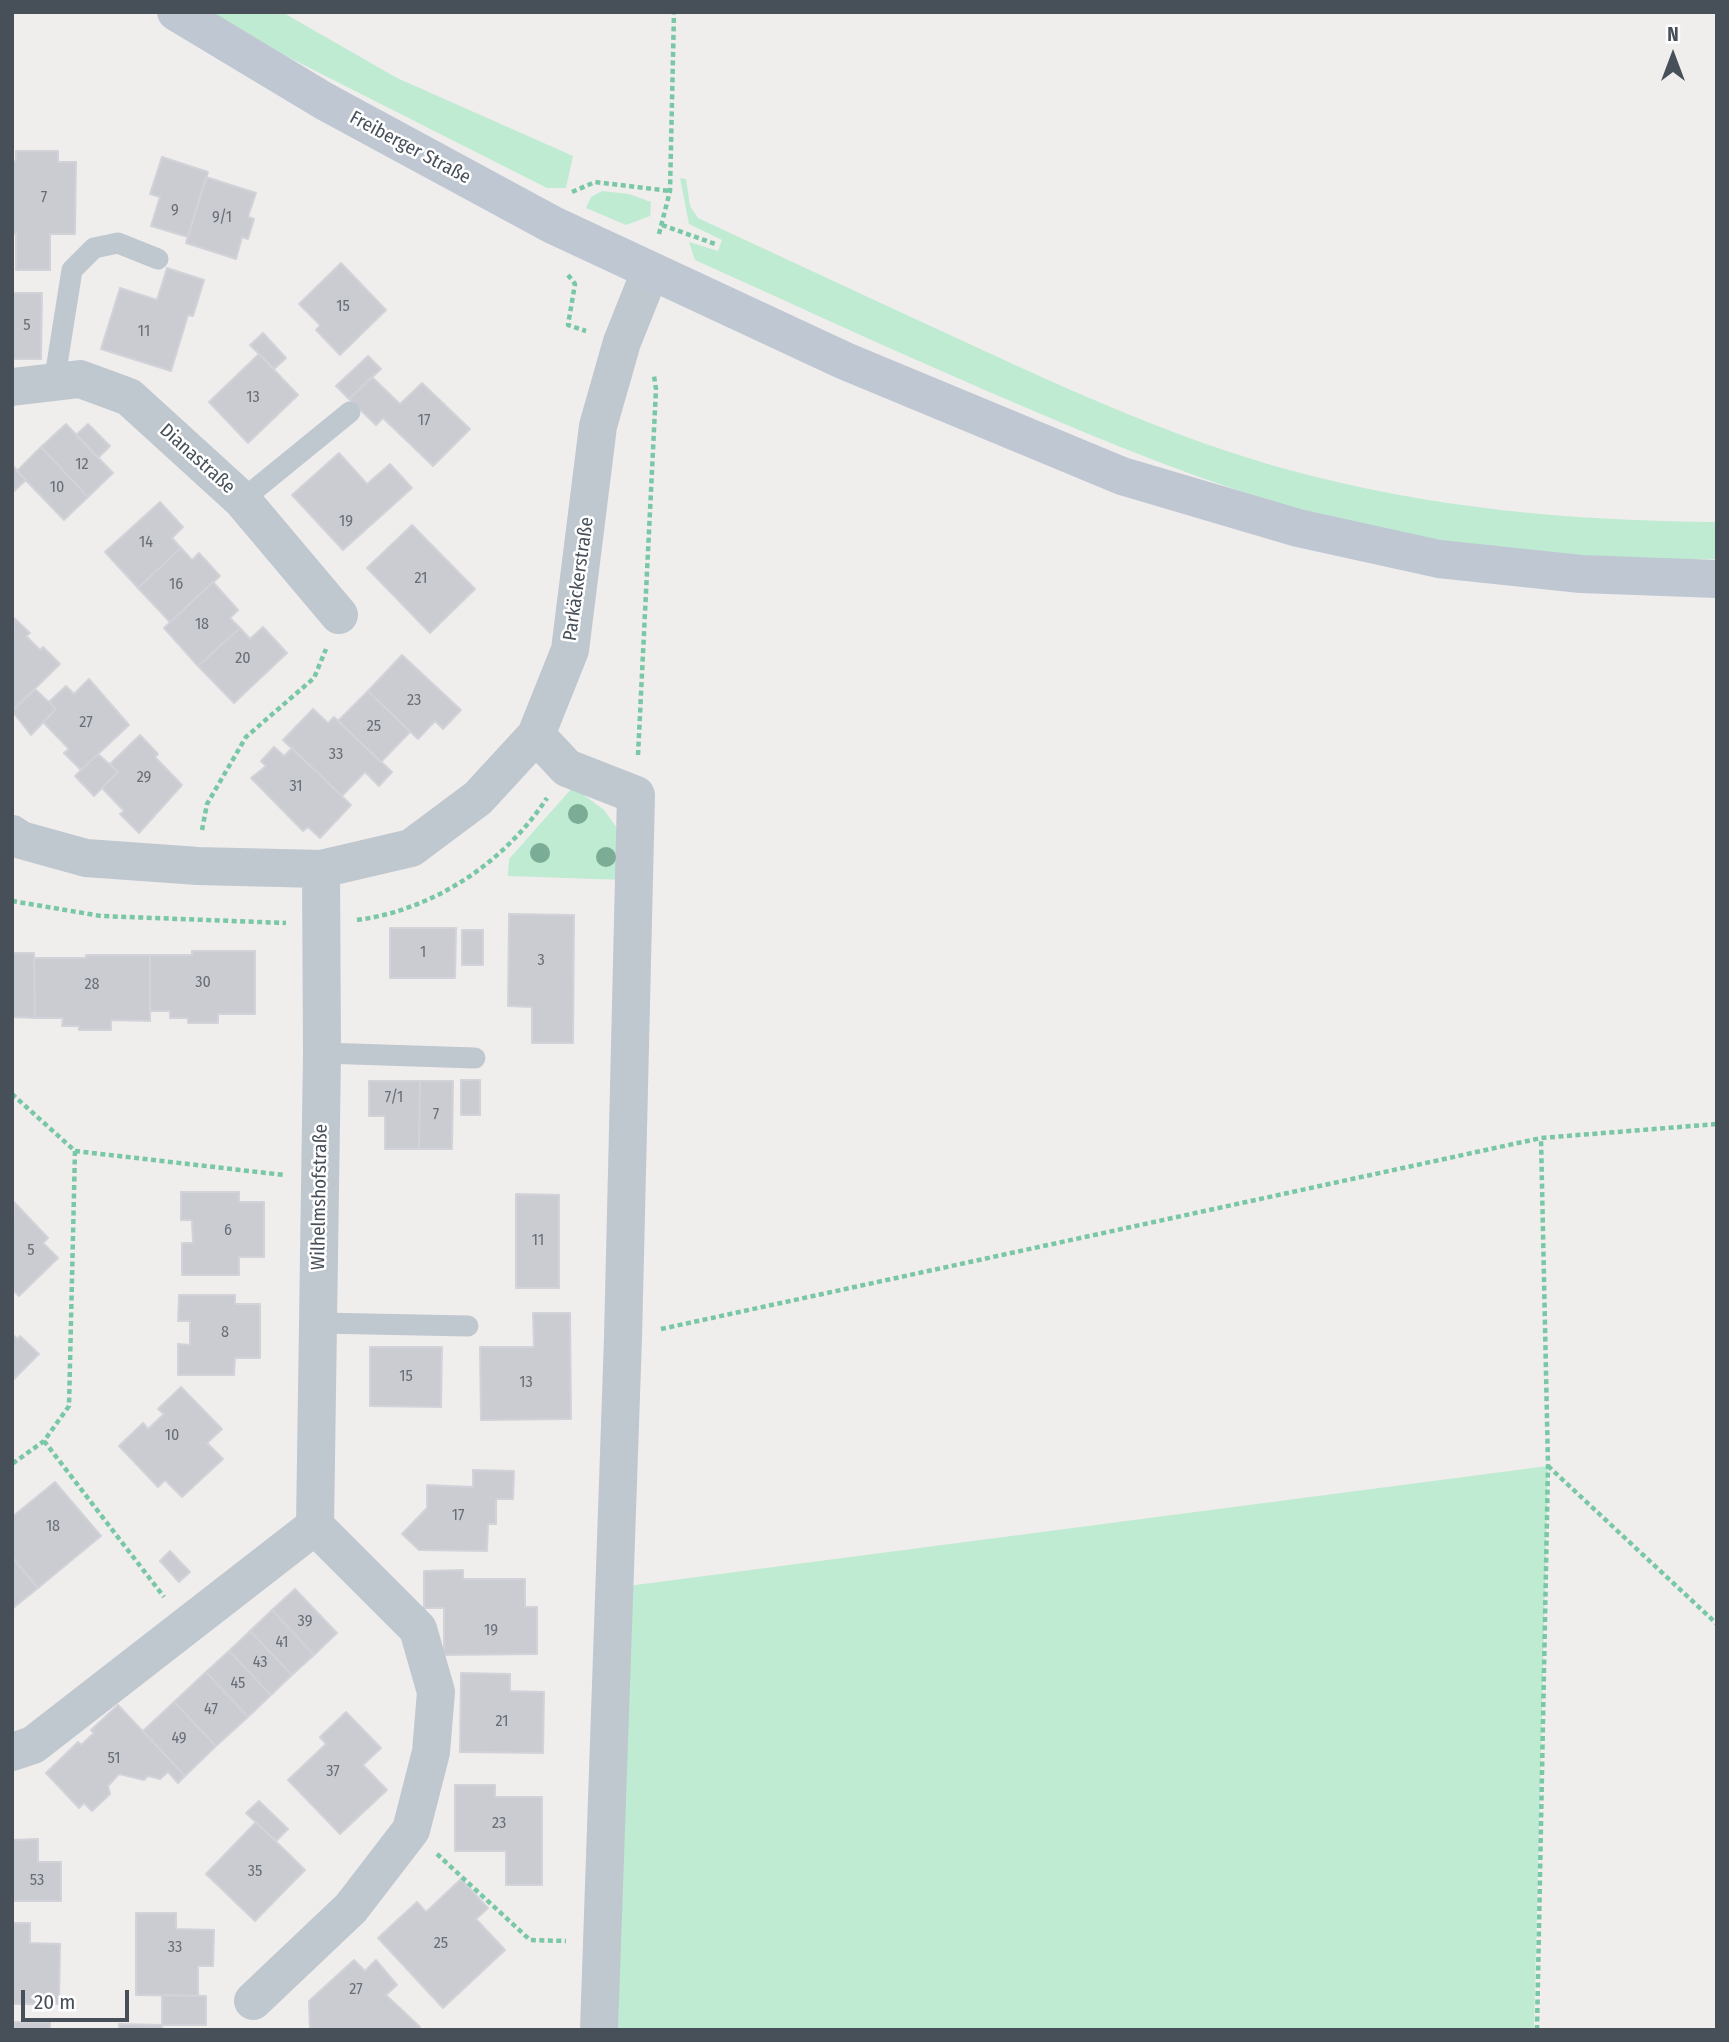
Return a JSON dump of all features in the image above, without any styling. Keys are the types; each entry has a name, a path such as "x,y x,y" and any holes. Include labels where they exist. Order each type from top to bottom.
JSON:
{"main road":[{"name":"Freiberger Straße","path":"176,12 324,101 553,225 650,272 982,420 1122,476 1298,528 1439,559 1581,574 1717,579"}],"street":[{"name":"Parkäckerstraße","path":"15,843 86,858 198,866 321,869 411,848 478,799 536,735 570,650 598,426 606,388 650,272"},
{"name":"Dianastraße","path":"12,387 80,379 129,397 242,500 339,615"},
{"path":"536,735 567,768 636,795 623,1338 599,2030"},
{"name":"Wilhelmshofstraße","path":"315,1526 322,1053 321,869"},
{"path":"12,1752 33,1745 315,1526 418,1629 436,1692 431,1752 411,1830 351,1908 253,2001"}],"lane":[{"path":"54,383 72,270 94,248 118,243 158,259"},
{"path":"242,500 350,412"},
{"path":"322,1053 475,1058"},
{"path":"319,1323 468,1326"}],"path":[{"path":"670,191 674,12"},
{"path":"662,225 718,245"},
{"path":"636,795 656,389"},
{"path":"198,866 207,804 246,737 314,678 339,615"},
{"path":"12,1094 75,1151 320,1179"},
{"path":"623,1338 1541,1138 1717,1125"},
{"path":"1536,2030 1548,1466 1541,1138"},
{"path":"12,1464 44,1441 69,1406 75,1151"},
{"path":"44,1441 186,1625"},
{"path":"1548,1466 1717,1624"},
{"path":"411,1830 530,1940 603,1942"}],"green space":[{"path":"211,12 282,12 397,78 573,156 566,188 547,188 286,56"},
{"path":"680,178 686,179 690,206 698,218 1043,377 1205,444 1341,483 1447,503 1608,519 1717,522 1717,559 1584,557 1448,542 1321,516 1199,477 998,395 695,260 689,242 718,251 722,240 689,224"},
{"path":"602,191 629,194 651,202 650,216 626,225 586,208 591,197"},
{"path":"573,787 604,810 625,839 625,880 508,876 509,859"},
{"path":"1548,1466 1534,2030 618,2030 628,1586"}],"building":[{"path":"16,151 58,151 58,162 76,162 75,234 50,234 50,270 16,270 16,234 12,234 12,161 16,161"},
{"path":"162,157 208,172 188,237 151,226 160,197 150,194"},
{"path":"206,177 256,193 248,217 254,219 248,239 242,237 236,259 186,243"},
{"path":"341,263 386,310 340,355 316,330 320,325 299,304"},
{"path":"167,268 204,280 193,316 188,315 171,371 101,349 120,288 157,300"},
{"path":"12,293 42,293 41,359 12,359"},
{"path":"263,333 286,358 274,369 250,345"},
{"path":"259,354 298,395 248,443 209,402"},
{"path":"368,356 381,369 349,399 336,386"},
{"path":"372,377 400,404 422,383 470,429 433,466 383,418 376,425 349,399"},
{"path":"66,424 113,473 88,497 41,447"},
{"path":"88,424 110,446 98,458 76,435"},
{"path":"41,447 88,497 64,520 17,471"},
{"path":"339,453 367,484 390,464 412,488 343,550 292,495"},
{"path":"12,465 26,480 14,491 12,489"},
{"path":"160,502 183,527 172,538 181,548 138,588 105,552"},
{"path":"412,525 475,589 430,633 367,568"},
{"path":"181,548 192,560 199,553 220,576 170,622 138,588"},
{"path":"213,582 238,610 230,618 240,628 198,666 164,628"},
{"path":"14,618 30,633 26,636 40,650 43,647 60,664 12,711"},
{"path":"263,627 287,653 234,703 198,666 240,628 250,639"},
{"path":"402,655 461,710 443,729 435,721 418,739 368,691"},
{"path":"89,679 129,725 81,770 64,753 69,749 43,722 56,709 49,702 66,686 74,694"},
{"path":"35,689 56,709 31,735 12,711"},
{"path":"368,691 410,732 381,762 338,721"},
{"path":"313,709 328,723 334,717 392,772 379,786 365,772 342,796 283,740"},
{"path":"140,735 158,754 155,757 182,785 139,833 120,814 124,811 102,788 118,772 110,764"},
{"path":"274,747 284,756 292,748 351,805 320,838 308,827 303,831 251,778 266,766 261,761"},
{"path":"98,754 118,772 94,796 75,776"},
{"path":"509,914 574,915 573,1043 532,1043 532,1007 508,1006"},
{"path":"390,928 456,928 455,978 390,978"},
{"path":"462,930 483,930 483,965 462,965"},
{"path":"192,951 255,951 255,1014 218,1014 218,1023 188,1023 188,1018 170,1018 170,1011 150,1011 150,955 192,955"},
{"path":"12,953 34,953 35,1018 12,1017"},
{"path":"86,955 150,955 150,1021 111,1020 111,1030 79,1030 79,1026 62,1026 63,1018 35,1018 34,958 86,958"},
{"path":"461,1080 480,1080 480,1115 461,1115"},
{"path":"369,1081 420,1081 419,1149 385,1149 385,1116 369,1116"},
{"path":"420,1081 453,1081 452,1149 419,1149"},
{"path":"181,1192 239,1192 239,1202 264,1202 264,1257 239,1257 239,1275 182,1275 182,1243 193,1243 192,1220 181,1220"},
{"path":"516,1194 559,1195 559,1288 516,1288"},
{"path":"14,1202 48,1238 43,1243 58,1258 19,1296 12,1289"},
{"path":"179,1295 235,1295 235,1304 260,1304 260,1358 235,1358 234,1375 178,1375 178,1344 190,1345 190,1321 178,1321"},
{"path":"533,1313 570,1313 571,1419 481,1420 480,1347 534,1347"},
{"path":"12,1334 18,1339 20,1336 39,1354 12,1381"},
{"path":"370,1347 442,1347 441,1407 370,1406"},
{"path":"181,1387 222,1429 207,1443 223,1459 182,1497 165,1480 158,1487 119,1446 143,1423 148,1429 164,1414 158,1409"},
{"path":"473,1470 514,1471 513,1499 496,1499 496,1524 488,1524 487,1551 419,1550 402,1534 427,1508 427,1485 473,1487"},
{"path":"55,1482 101,1536 38,1588 12,1557 12,1517"},
{"path":"170,1551 190,1572 179,1582 160,1561"},
{"path":"12,1557 38,1588 12,1609"},
{"path":"463,1570 463,1579 525,1579 525,1607 537,1607 537,1654 444,1655 444,1608 424,1608 424,1571"},
{"path":"295,1589 337,1633 314,1655 272,1610"},
{"path":"272,1610 314,1655 292,1675 250,1631"},
{"path":"250,1631 292,1675 271,1695 229,1651"},
{"path":"229,1651 271,1695 248,1717 206,1672"},
{"path":"206,1672 248,1717 216,1746 174,1702"},
{"path":"461,1673 510,1674 510,1691 544,1692 543,1753 460,1752"},
{"path":"174,1702 216,1746 185,1776 143,1731"},
{"path":"118,1705 185,1776 178,1783 168,1772 160,1779 148,1776 144,1780 119,1774 108,1786 110,1794 92,1811 84,1803 79,1808 46,1773 78,1742 81,1745 94,1733 91,1730"},
{"path":"346,1712 381,1748 363,1765 387,1790 340,1834 288,1780 326,1744 320,1737"},
{"path":"455,1785 495,1785 495,1797 542,1797 542,1885 506,1885 506,1851 455,1851"},
{"path":"259,1801 288,1829 276,1841 246,1813"},
{"path":"256,1822 305,1870 255,1921 206,1874"},
{"path":"38,1839 38,1862 61,1862 61,1901 12,1901 12,1840"},
{"path":"461,1879 488,1908 476,1919 505,1950 443,2008 378,1938 417,1902 426,1912"},
{"path":"136,1913 176,1913 176,1929 214,1930 213,1966 198,1966 198,1996 136,1995"},
{"path":"12,1923 30,1923 30,1943 60,1944 59,2004 12,2004"},
{"path":"354,1960 365,1971 376,1960 397,1985 386,1995 420,2027 418,2030 310,2030 309,2001"},
{"path":"162,1995 206,1996 206,2025 162,2025"},
{"path":"14,2022 50,2022 50,2030 14,2030"},
{"path":"119,2024 162,2025 162,2030 119,2030"}]}
